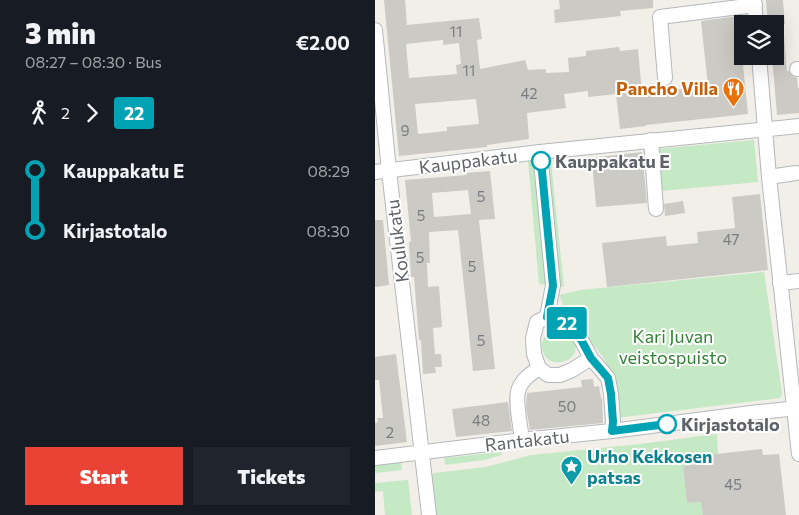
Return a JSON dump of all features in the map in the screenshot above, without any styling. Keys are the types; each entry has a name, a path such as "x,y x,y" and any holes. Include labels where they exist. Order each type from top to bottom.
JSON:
{"street":[{"path":"665,78 660,17 754,2 755,15"},
{"name":"Koulukatu","path":"375,30 389,170 429,515"},
{"path":"760,65 780,283 797,408 799,454"},
{"name":"Kauppakatu","path":"375,172 540,152 799,126"},
{"path":"651,140 656,210"},
{"path":"540,152 553,286 547,317"},
{"path":"769,177 796,173"},
{"path":"780,283 799,281"},
{"path":"591,358 560,375 548,375 539,368 534,354 533,338 537,322 547,317 561,318 578,334 591,358 608,378 611,394 612,431"},
{"path":"522,440 517,392 528,375 539,368"},
{"name":"Rantakatu","path":"375,458 797,408"}],"green space":[{"path":"754,140 758,182 661,191 657,149"},
{"path":"528,161 551,162 564,287 539,284"},
{"name":"Kari Juvan veistospuisto","path":"764,272 782,393 780,398 616,418 612,376 603,357 565,310 559,295 580,290"},
{"path":"555,329 566,330 575,343 573,356 561,362 554,362 548,359 544,354 542,346 545,335"},
{"path":"717,434 718,454 697,456 698,464 683,466 687,503 701,502 703,515 435,515 430,477 435,473 486,467 531,455"},
{"path":"501,452 502,455 484,460 445,465 444,458"},
{"path":"401,462 402,470 375,473 375,465"},
{"path":"408,480 412,515 385,515 383,491 375,492 375,483"}],"building":[{"path":"384,0 405,0 407,25 479,18 482,39 477,40 480,69 525,60 528,70 546,69 546,73 569,72 568,58 586,56 586,51 619,47 620,51 638,49 642,93 708,86 701,21 734,17 734,65 743,65 748,114 620,129 616,94 588,97 588,91 564,94 566,108 527,113 529,139 487,145 487,147 399,156","holes":["443,40 443,45 459,43 461,64 456,65 457,74 409,78 406,44","476,99 479,124 447,127 447,131 418,134 415,104"]},
{"path":"559,0 653,0 653,8 620,11 621,16 555,23 554,10 560,9"},
{"path":"766,0 783,0 785,24 784,15 767,15"},
{"path":"784,36 787,71 797,78 799,88 799,113 777,115 773,65 784,65"},
{"path":"642,152 647,203 596,207 590,158"},
{"path":"490,171 495,219 479,220 495,369 473,371 458,230 429,232 430,263 427,263 428,287 439,286 442,327 433,328 435,354 441,354 442,367 435,367 436,373 423,374 414,277 411,277 409,242 411,241 405,180 467,175 466,173","holes":["468,190 471,214 434,217 432,193"]},
{"path":"760,194 768,270 607,287 602,243 666,236 667,246 698,243 697,232 735,228 732,197"},
{"path":"683,201 685,213 665,216 664,204"},
{"path":"375,220 383,220 389,285 375,287"},
{"path":"396,354 407,442 375,446 375,423 378,422 377,418 383,418 379,380 375,380 375,357"},
{"path":"593,379 594,387 599,386 602,397 603,423 530,430 526,407 527,393 582,387 581,380"},
{"path":"508,402 512,431 456,437 452,409"},
{"path":"762,449 763,455 779,454 786,515 703,515 701,502 687,503 683,466 698,464 697,456"}],"bus line":[{"name":"22","path":"541,161 553,286 547,317 561,318 578,334 591,358 608,378 611,394 612,431 667,424"}],"place":[{"name":"Pancho Villa","path":"734,107"},
{"name":"Kauppakatu E","path":"541,161"},
{"name":"Kirjastotalo","path":"667,424"},
{"name":"Urho Kekkosen patsas","path":"571,485"}]}
